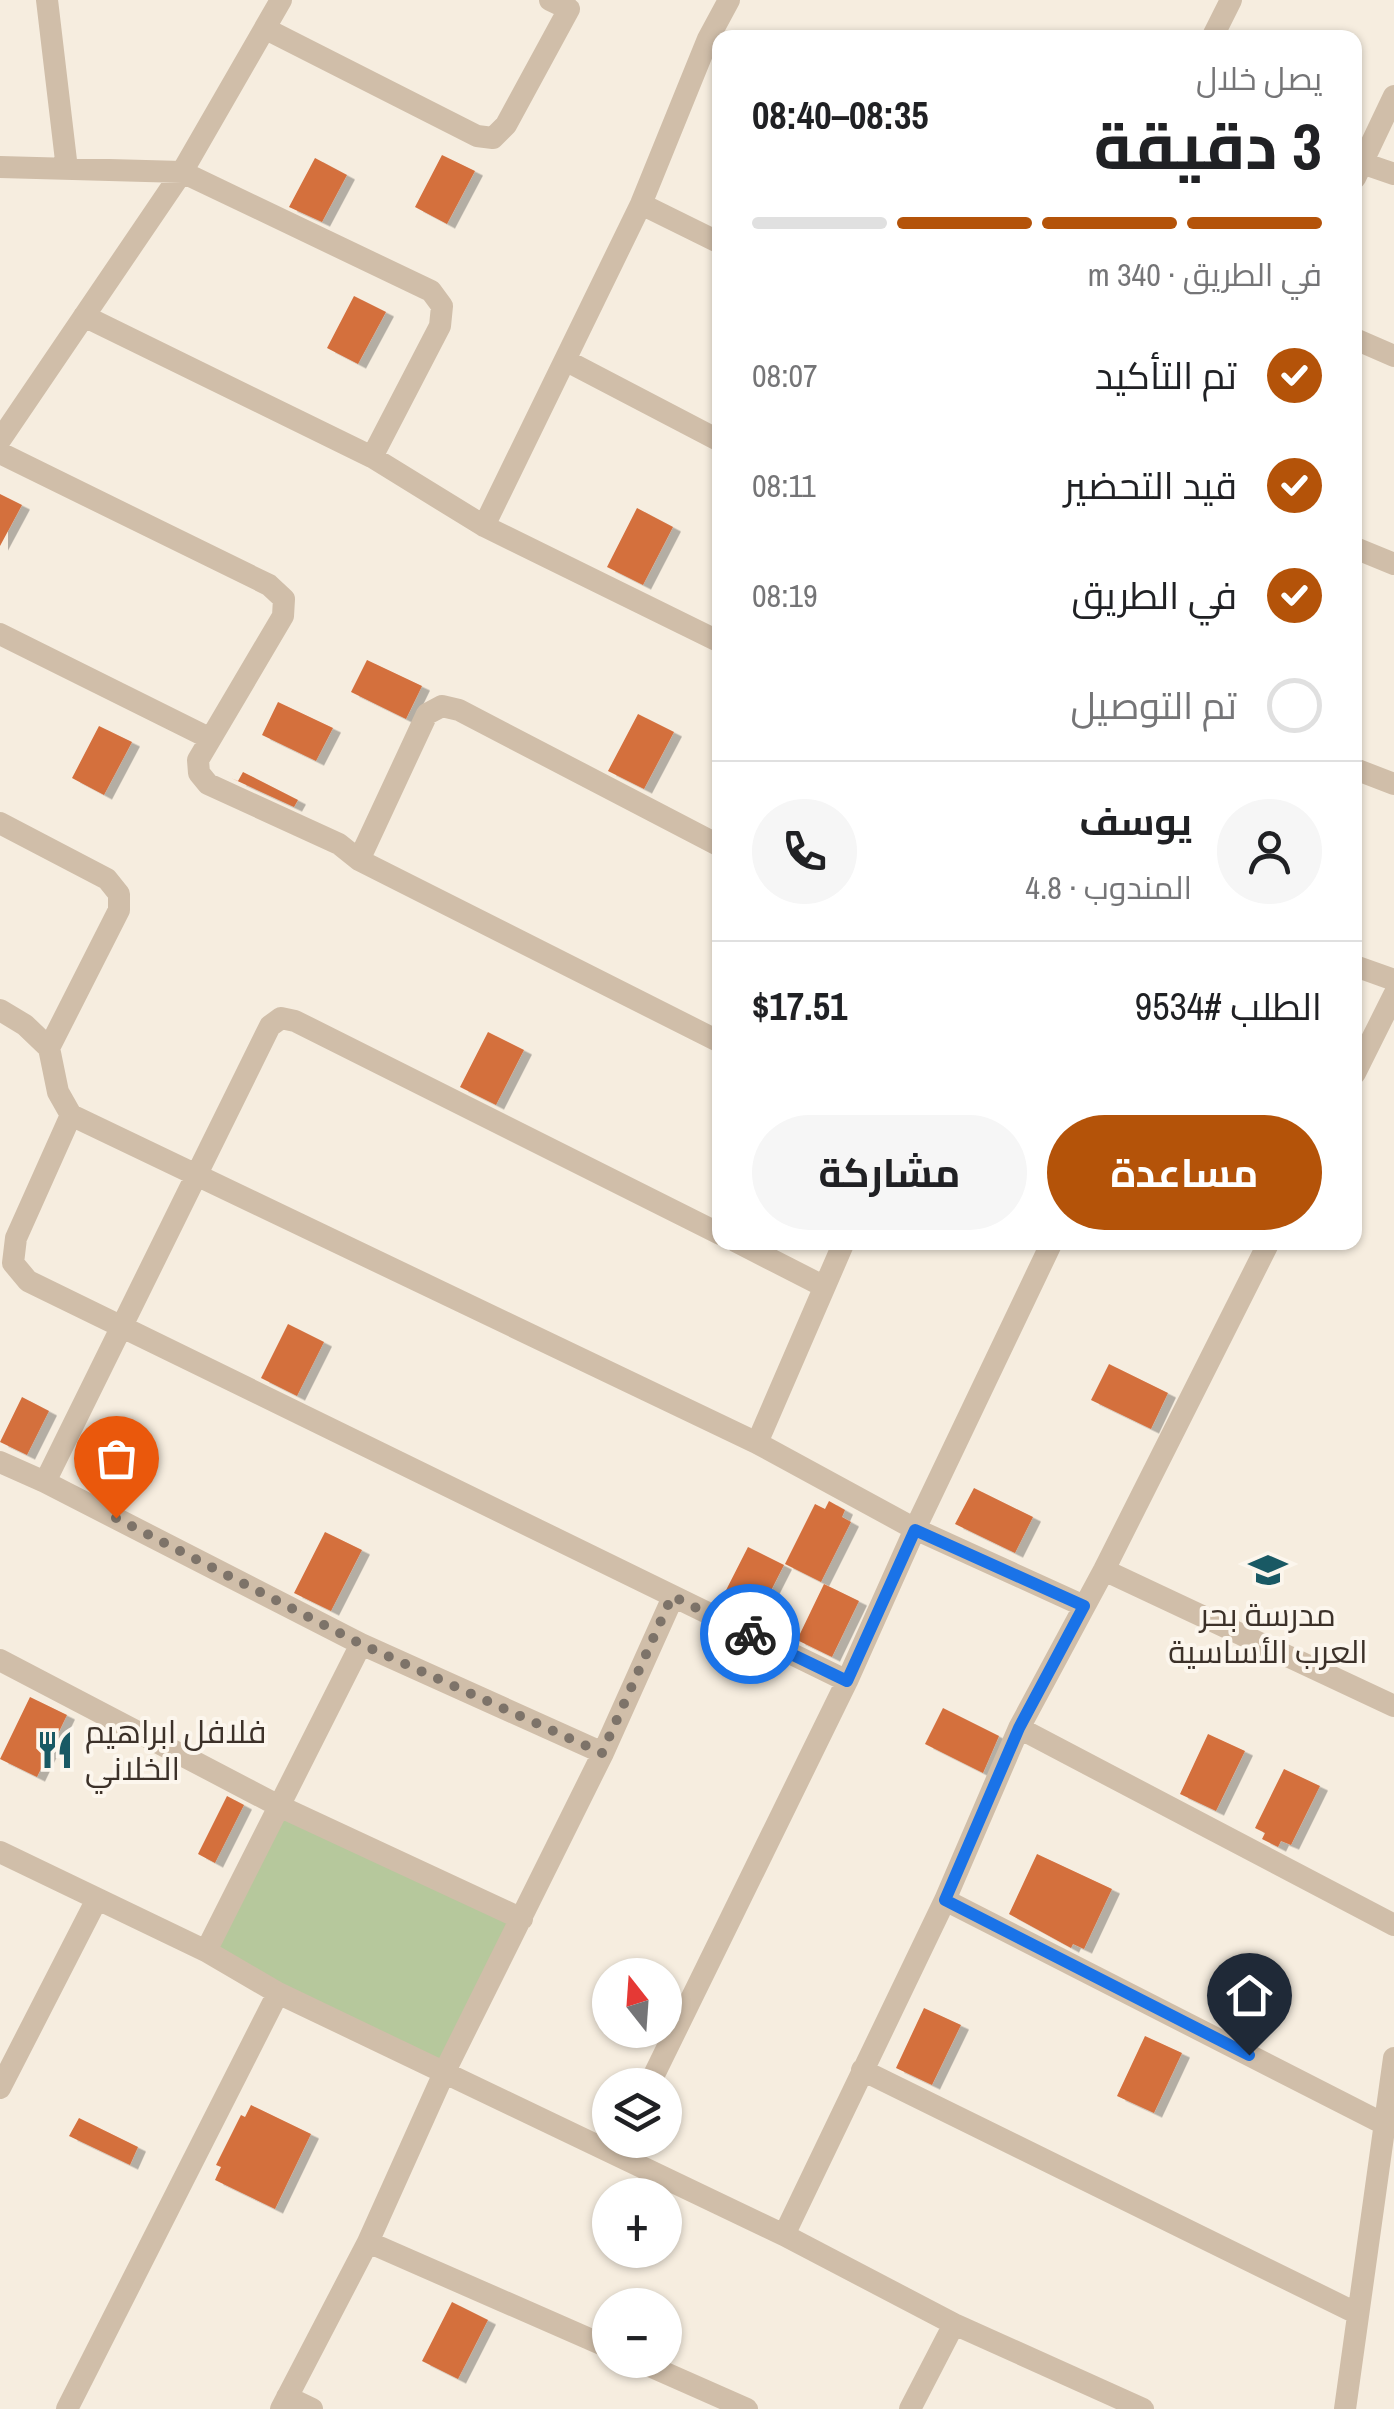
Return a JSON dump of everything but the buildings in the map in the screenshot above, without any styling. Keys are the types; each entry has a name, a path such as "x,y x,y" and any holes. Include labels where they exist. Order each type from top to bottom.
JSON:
{"street":[{"path":"48,0 67,169"},
{"path":"0,440 182,172 281,0"},
{"path":"266,29 477,136 493,138 506,124 569,8 550,0"},
{"path":"718,30 729,0"},
{"path":"1216,30 1230,0"},
{"path":"484,526 642,204 712,46"},
{"path":"1362,164 1394,96"},
{"path":"0,167 182,172 431,291 442,306 440,326 372,457"},
{"path":"1362,170 1394,174"},
{"path":"642,204 712,238"},
{"path":"84,316 372,457 484,526 712,638"},
{"path":"1362,342 1394,356"},
{"path":"565,360 712,436"},
{"path":"0,452 268,586 284,599 283,616 198,760 199,774 208,784 339,844 358,860 712,1038"},
{"path":"1362,551 1394,564"},
{"path":"0,634 209,738"},
{"path":"358,860 427,714 442,706 459,710 712,842"},
{"path":"1362,772 1394,784"},
{"path":"0,823 106,879 119,894 119,910 49,1048"},
{"path":"1362,969 1394,980"},
{"path":"1362,1058 1394,995"},
{"path":"0,1010 49,1048 58,1092 71,1115 757,1444 915,1530 1084,1606"},
{"path":"46,1482 270,1026 280,1018 295,1021 712,1230"},
{"path":"71,1115 16,1238 13,1262 28,1282 847,1681"},
{"path":"753,1250 823,1286"},
{"path":"757,1444 840,1250"},
{"path":"657,2068 847,1681 1048,1250"},
{"path":"784,2234 945,1900 1019,1728 1104,1570 1265,1250"},
{"path":"0,1462 361,1644 602,1753"},
{"path":"1104,1570 1394,1706"},
{"path":"312,2409 284,2403 368,2242 444,2073 602,1753 672,1596"},
{"path":"206,1951 361,1644"},
{"path":"0,1660 280,1806 522,1918"},
{"path":"1019,1728 1394,1925"},
{"path":"0,1852 206,1951 278,1993 444,2073 592,2137"},
{"path":"945,1900 1384,2124"},
{"path":"0,2088 96,1901"},
{"path":"67,2409 278,1993"},
{"path":"1344,2409 1394,2058"},
{"path":"862,2070 1358,2314"},
{"path":"637,2158 1106,2401 1143,2409"},
{"path":"368,2242 592,2340"},
{"path":"910,2409 954,2324"},
{"path":"677,2378 747,2409"}],"green space":[{"path":"279,1806 522,1919 444,2073 206,1951"}],"way so far":[{"path":"116,1518 361,1644 602,1753 672,1596 750,1634"}],"place":[{"name":"مدرسة بحر العرب الأساسية","path":"1268,1570"},
{"name":"فلافل ابراهيم الخلاني","path":"55,1750"}],"route":[{"path":"750,1634 847,1681 915,1530 1084,1606 1019,1728 945,1900 1249,2055"}]}
